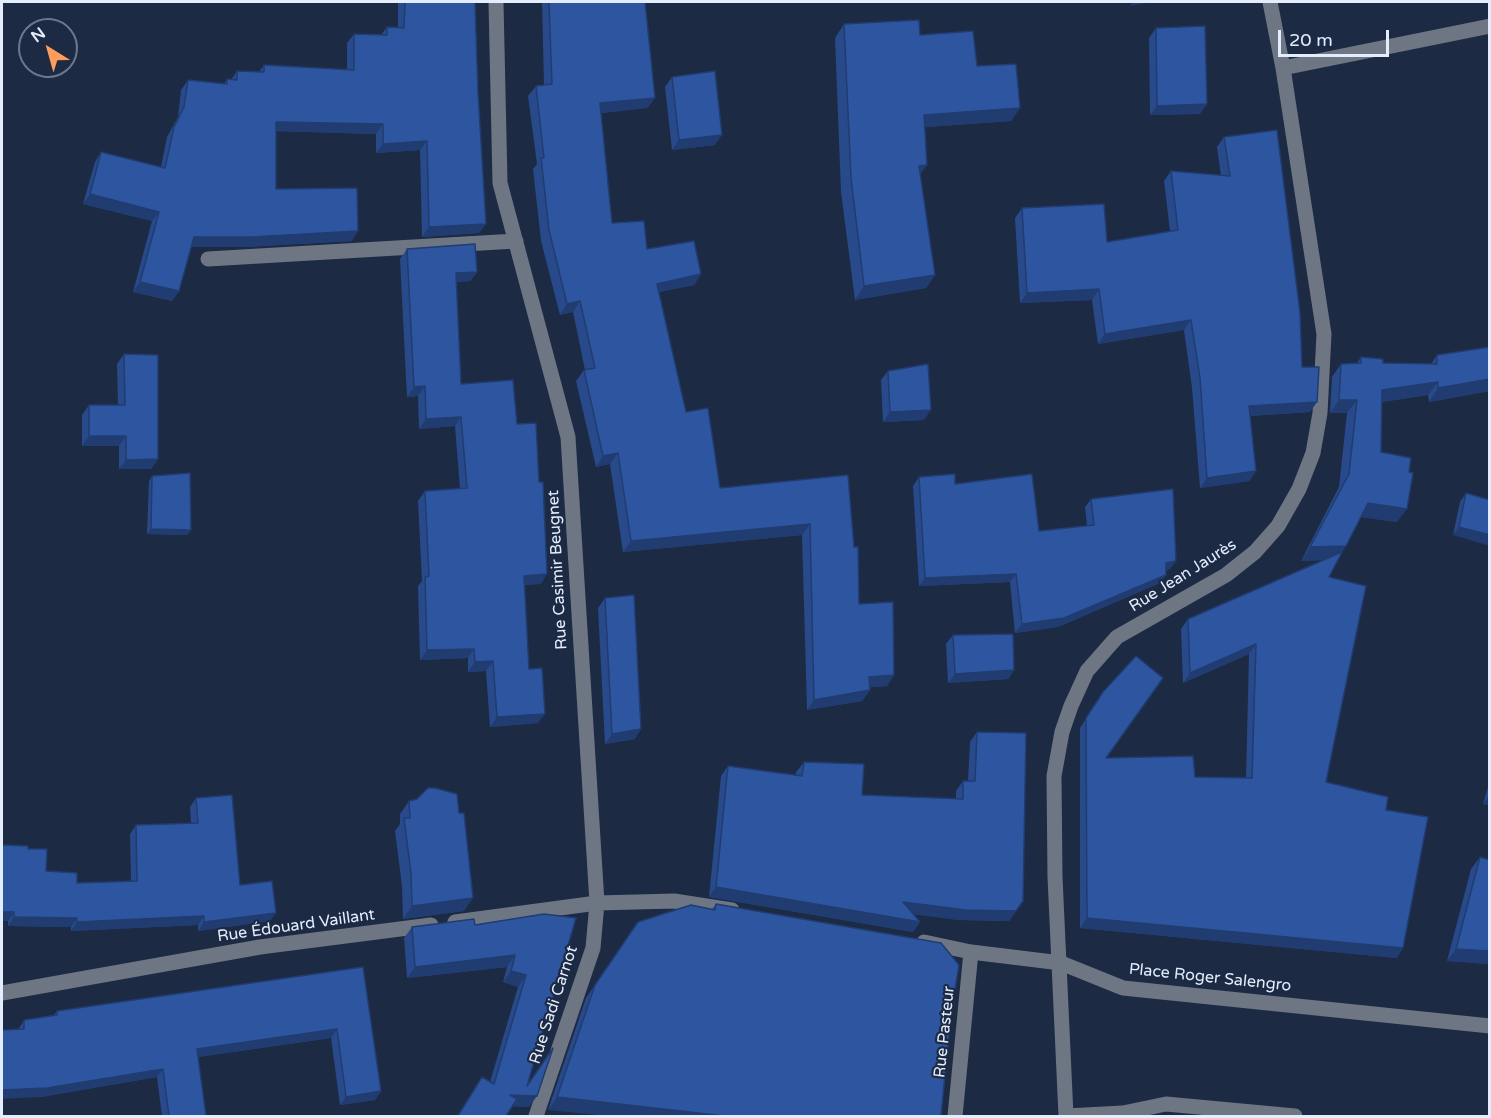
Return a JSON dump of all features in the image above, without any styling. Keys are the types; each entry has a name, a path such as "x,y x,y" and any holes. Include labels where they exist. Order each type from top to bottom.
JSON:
{"street":[{"name":"Rue Casimir Beugnet","path":"496,2 501,183 568,437 597,903"},
{"name":"Rue Jean Jaurès","path":"1061,963 1055,877 1054,776 1062,732 1087,671 1117,637 1226,575 1255,552 1278,526 1299,489 1313,453 1320,413 1324,334 1283,68 1270,2"},
{"path":"1283,68 1490,26"},
{"path":"208,259 516,241"},
{"name":"Rue Édouard Vaillant","path":"2,993 260,947 597,903 674,901 742,912"},
{"name":"Rue Sadi Carnot","path":"536,1116 592,948 597,903"},
{"name":"Place Roger Salengro","path":"913,940 971,951 1061,963 1124,988 1490,1026"},
{"name":"Rue Pasteur","path":"955,1116 971,951"},
{"path":"1061,963 1066,1116 1123,1113 1166,1104 1295,1116"}],"building":[{"path":"405,2 475,2 486,224 429,227 427,141 383,144 383,124 276,122 276,189 357,188 358,231 252,237 194,237 179,291 140,282 159,212 90,194 101,152 165,168 174,127 184,107 188,80 227,84 227,79 237,80 237,71 264,72 264,65 354,70 354,34 387,35 387,27 404,28"},
{"path":"549,2 645,2 655,98 600,103 612,223 644,221 647,249 694,241 701,274 657,284 686,412 708,408 720,488 848,475 854,547 858,547 859,604 893,602 894,675 869,677 870,690 814,700 810,524 631,541 618,453 603,456 584,370 595,368 580,301 567,304 549,230 536,86 552,84"},
{"path":"919,20 920,35 973,31 977,66 1016,64 1020,108 924,115 927,165 919,166 935,275 864,286 851,178 844,24"},
{"path":"1205,26 1207,104 1157,106 1156,28"},
{"path":"715,71 722,135 679,140 672,77"},
{"path":"1277,130 1300,313 1302,367 1319,367 1317,402 1249,406 1256,471 1207,478 1200,378 1191,320 1105,334 1099,289 1027,293 1022,208 1104,204 1107,242 1178,230 1171,171 1230,176 1224,137"},
{"path":"475,244 477,272 456,273 461,384 513,380 517,424 536,423 539,482 543,482 547,574 524,576 529,669 542,668 545,714 497,717 493,661 475,662 474,649 427,650 425,577 429,576 425,491 467,488 461,417 426,419 425,386 414,387 407,249"},
{"path":"1490,347 1490,379 1438,388 1438,382 1382,390 1381,452 1411,458 1409,472 1413,473 1407,509 1368,503 1346,546 1310,547 1349,474 1357,400 1339,400 1341,364 1361,363 1361,357 1383,359 1383,363 1437,364 1437,355"},
{"path":"124,354 158,355 158,459 126,460 126,436 89,436 89,405 125,405"},
{"path":"928,364 931,410 890,412 888,371"},
{"path":"190,473 191,530 151,529 152,476"},
{"path":"955,474 955,484 1032,474 1039,531 1094,525 1091,499 1173,489 1176,561 1166,563 1166,575 1064,618 1022,624 1016,574 925,578 919,477"},
{"path":"1466,493 1490,500 1490,535 1459,527"},
{"path":"1342,552 1329,577 1366,586 1326,782 1388,797 1386,810 1428,817 1403,948 1087,918 1086,718 1103,692 1136,656 1163,678 1106,758 1193,756 1195,777 1252,778 1256,644 1190,673 1188,619"},
{"path":"634,595 641,729 612,734 605,598"},
{"path":"1013,634 1014,670 955,674 953,635"},
{"path":"977,732 1026,733 1023,901 1016,911 966,910 903,902 920,922 716,887 728,766 802,776 804,762 864,764 862,795 963,799 963,781 975,781"},
{"path":"428,788 457,794 459,813 464,813 473,898 412,906 411,873 404,818 410,818 409,801 417,799"},
{"path":"232,795 240,885 272,881 276,913 204,922 204,916 77,922 77,918 14,917 14,912 2,912 2,845 47,849 46,871 77,873 77,883 137,881 136,825 198,823 196,798"},
{"path":"1480,857 1490,860 1490,951 1456,949"},
{"path":"716,904 941,943 959,965 951,1014 941,1116 725,1116 557,1097 595,985 638,922 691,905 715,910"},
{"path":"544,914 576,918 527,1086 553,1048 537,1096 510,1095 517,1099 506,1116 458,1116 482,1077 494,1084 526,975 511,971 515,955 415,967 412,927 474,919 475,925"},
{"path":"363,967 381,1091 346,1097 337,1029 197,1049 206,1116 169,1116 163,1069 47,1088 2,1090 2,1030 24,1029 24,1020 57,1015 57,1011"}]}
